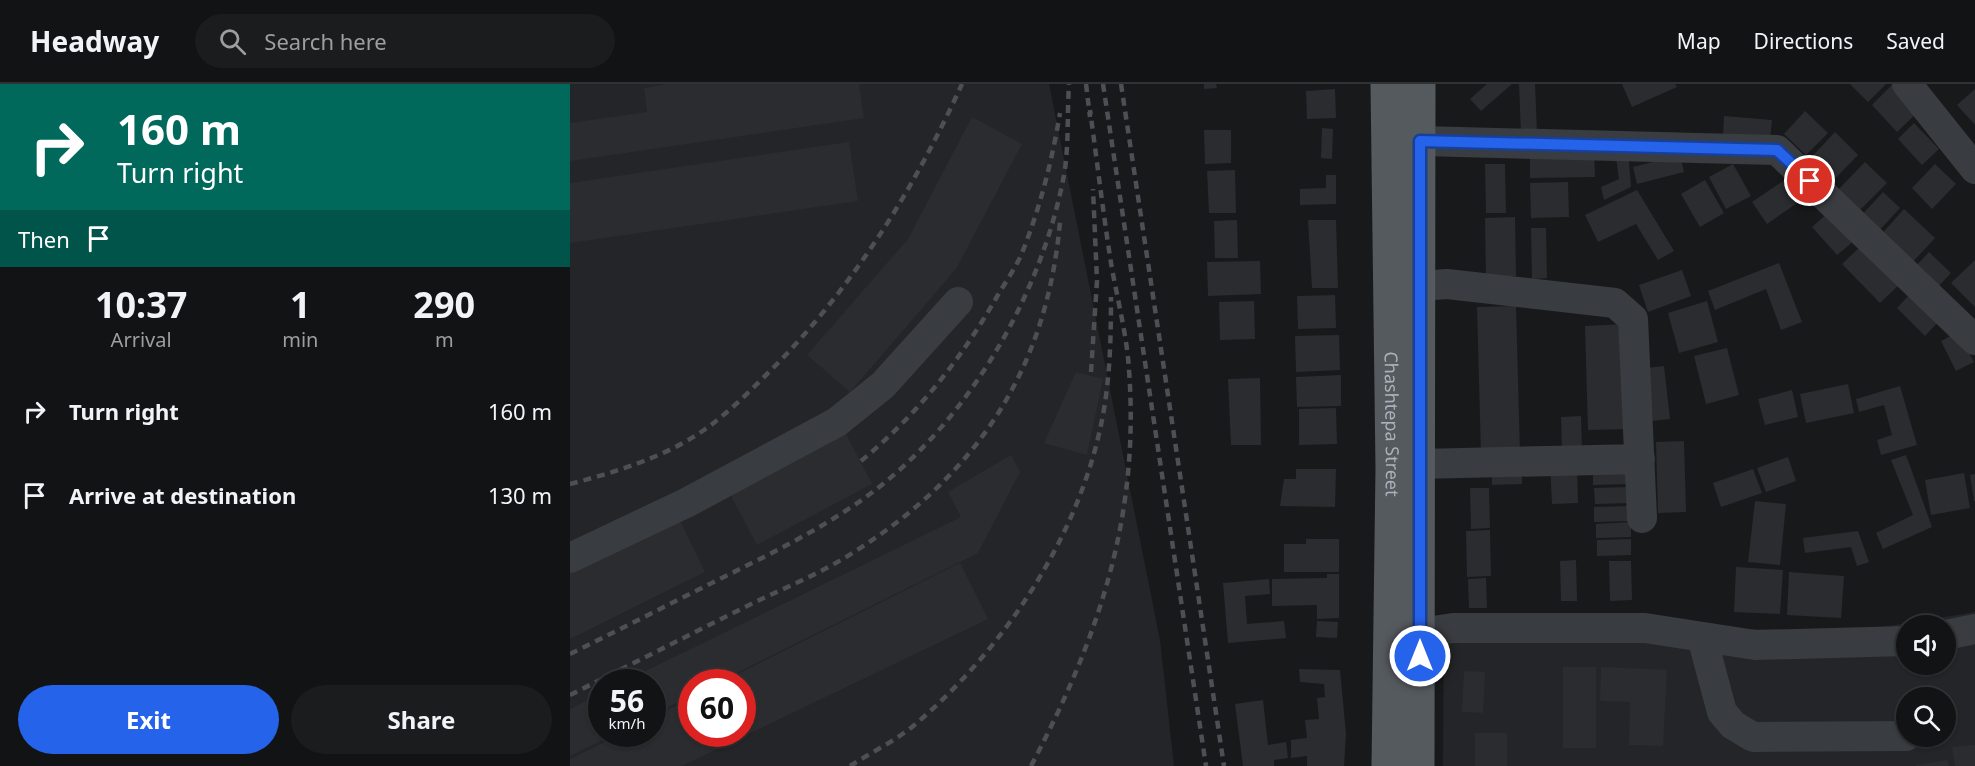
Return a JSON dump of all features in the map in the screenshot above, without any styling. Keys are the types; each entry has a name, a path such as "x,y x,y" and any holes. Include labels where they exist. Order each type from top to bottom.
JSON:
{"main road":[{"name":"Chashtepa Street","path":"1387,84 1392,468 1388,766"},
{"name":"Chashtepa Street","path":"1418,766 1420,141 1424,90"}],"street":[{"path":"1907,84 1975,169"},
{"path":"1420,141 1777,150 1975,340"},
{"path":"1420,286 1447,284 1615,303 1633,319 1642,518"},
{"path":"570,558 686,503 837,422 883,385 958,302"},
{"path":"1419,464 1640,459"},
{"path":"1420,633 1454,628 1645,628 1755,645 1896,641"},
{"path":"1956,633 1975,629"},
{"path":"1702,637 1722,712 1733,725 1752,737 1896,735"}],"shaded area":[{"path":"570,84 1049,84 1160,640 1174,766 570,766"},
{"path":"1975,612 1975,766 1443,766 1444,617 1846,633 1896,625 1896,675 1956,675 1956,615"}],"building":[{"path":"667,84 859,84 864,118 570,161 570,123 647,112 644,88"},
{"path":"1204,84 1216,84 1217,88 1204,89"},
{"path":"1487,84 1512,84 1481,111 1470,99"},
{"path":"1519,84 1535,84 1537,133 1521,133"},
{"path":"1622,84 1675,84 1677,87 1632,107"},
{"path":"1850,84 1886,84 1868,102"},
{"path":"1893,84 1920,110 1897,132 1872,105"},
{"path":"1335,89 1336,118 1307,119 1306,91"},
{"path":"1975,89 1975,125 1957,105"},
{"path":"1805,111 1828,133 1806,155 1784,134"},
{"path":"1724,116 1772,120 1770,140 1723,135"},
{"path":"972,117 1022,144 956,269 850,392 807,355 908,239"},
{"path":"1914,123 1939,149 1922,165 1898,139"},
{"path":"1322,128 1333,129 1332,159 1321,158"},
{"path":"1204,130 1231,130 1231,163 1205,164"},
{"path":"1835,132 1858,155 1827,187 1804,165"},
{"path":"849,142 858,201 570,243 570,183"},
{"path":"1594,149 1595,177 1530,178 1530,151"},
{"path":"1615,150 1628,150 1631,187 1604,200 1601,187 1619,179"},
{"path":"1680,155 1684,172 1637,184 1633,167"},
{"path":"1865,162 1887,183 1855,215 1834,194"},
{"path":"1485,164 1505,164 1506,213 1486,213"},
{"path":"1733,164 1751,196 1726,209 1709,177"},
{"path":"1935,164 1956,184 1932,209 1912,188"},
{"path":"1235,170 1236,213 1209,213 1207,171"},
{"path":"1326,175 1336,175 1336,204 1300,205 1300,189 1326,188"},
{"path":"1789,177 1803,199 1767,224 1752,202"},
{"path":"1705,180 1724,213 1700,227 1681,194"},
{"path":"1568,182 1569,217 1531,218 1530,183"},
{"path":"1637,190 1674,251 1658,260 1636,224 1598,242 1585,215"},
{"path":"1883,192 1900,208 1875,235 1858,219"},
{"path":"1904,209 1935,238 1909,266 1878,238"},
{"path":"1830,211 1855,240 1837,255 1812,227"},
{"path":"1515,217 1516,276 1486,277 1485,218"},
{"path":"1237,220 1238,258 1215,258 1214,221"},
{"path":"1308,220 1336,220 1338,288 1312,288"},
{"path":"1531,228 1546,228 1547,278 1532,279"},
{"path":"1861,246 1899,285 1880,303 1842,264"},
{"path":"1929,252 1951,273 1934,291 1912,270"},
{"path":"1975,260 1975,307 1951,283"},
{"path":"1260,261 1261,294 1208,296 1207,262"},
{"path":"1779,263 1802,322 1781,330 1766,289 1715,310 1708,291"},
{"path":"1682,270 1691,296 1648,312 1639,285"},
{"path":"1910,294 1939,321 1925,336 1897,308"},
{"path":"1335,295 1336,328 1298,329 1297,296"},
{"path":"1254,301 1255,339 1220,340 1219,302"},
{"path":"1707,301 1718,342 1679,353 1668,313"},
{"path":"1516,306 1520,454 1481,455 1477,307"},
{"path":"1626,324 1629,429 1588,430 1585,326"},
{"path":"1958,332 1974,362 1956,371 1941,341"},
{"path":"1339,335 1340,370 1296,372 1295,336"},
{"path":"1727,348 1739,395 1706,404 1694,356"},
{"path":"1664,366 1670,419 1652,421 1646,368"},
{"path":"1076,372 1103,379 1087,455 1044,443"},
{"path":"1341,375 1341,406 1297,407 1296,377"},
{"path":"1260,378 1261,445 1231,445 1228,379"},
{"path":"1848,384 1854,413 1806,423 1800,394"},
{"path":"1900,386 1917,445 1881,455 1877,440 1892,435 1884,405 1859,412 1856,399"},
{"path":"1792,390 1798,417 1765,425 1758,399"},
{"path":"1336,408 1337,444 1299,445 1299,409"},
{"path":"1581,416 1582,452 1562,452 1561,417"},
{"path":"844,430 872,484 757,545 729,492"},
{"path":"1684,441 1686,512 1658,513 1656,442"},
{"path":"1011,455 1020,472 978,553 744,669 678,669 678,702 666,708 666,669 650,669 961,517 948,492"},
{"path":"1906,455 1932,527 1883,549 1876,533 1913,515 1891,460"},
{"path":"1788,457 1796,481 1766,492 1757,468"},
{"path":"1550,464 1577,464 1578,503 1552,504"},
{"path":"1522,467 1522,484 1492,485 1492,468"},
{"path":"1629,468 1630,484 1593,485 1593,469"},
{"path":"1296,469 1336,469 1335,507 1280,506 1284,479 1296,479"},
{"path":"1753,469 1762,493 1721,507 1713,483"},
{"path":"1964,473 1970,508 1931,515 1925,480"},
{"path":"1975,474 1975,501 1974,501 1970,475"},
{"path":"1630,487 1631,503 1595,504 1594,488"},
{"path":"1470,488 1489,488 1490,528 1471,529"},
{"path":"1755,501 1786,504 1780,565 1748,562"},
{"path":"1631,506 1631,521 1594,522 1594,507"},
{"path":"675,510 705,572 570,639 570,562"},
{"path":"1631,522 1631,537 1596,538 1596,524"},
{"path":"1490,530 1491,576 1467,577 1466,531"},
{"path":"1858,531 1869,562 1857,566 1851,547 1805,553 1803,538"},
{"path":"1306,539 1339,539 1339,572 1284,572 1284,544 1306,544"},
{"path":"1631,539 1631,555 1597,556 1597,540"},
{"path":"1576,560 1577,601 1561,601 1560,561"},
{"path":"1609,561 1631,561 1632,600 1610,601"},
{"path":"960,563 988,619 756,730 756,669 748,669"},
{"path":"1736,567 1783,570 1780,614 1734,612"},
{"path":"1789,572 1844,576 1841,618 1787,615"},
{"path":"1327,574 1339,574 1339,618 1317,619 1317,605 1272,606 1272,579 1327,578"},
{"path":"1486,578 1487,608 1469,608 1468,579"},
{"path":"1269,579 1270,594 1245,596 1247,624 1284,621 1286,638 1228,643 1223,583"},
{"path":"1317,621 1338,622 1337,638 1316,637"},
{"path":"1563,667 1596,667 1596,748 1563,748"},
{"path":"1601,667 1667,670 1663,746 1629,745 1630,702 1600,701"},
{"path":"1299,669 1340,670 1346,734 1344,766 1307,766 1307,756 1291,758 1291,740 1307,738 1305,720 1319,719 1317,698 1325,697 1324,684 1300,682"},
{"path":"1464,671 1485,672 1483,713 1462,712"},
{"path":"588,700 588,747 570,756 570,709"},
{"path":"1263,700 1268,745 1286,742 1288,758 1274,760 1274,766 1243,766 1235,704"},
{"path":"678,705 678,747 722,747 682,766 570,766 570,759 594,747 666,747 666,711"},
{"path":"1475,733 1507,733 1507,766 1475,766"},
{"path":"1975,745 1975,766 1955,766 1952,747"},
{"path":"1948,760 1949,766 1916,766 1916,765"}],"railway":[{"path":"570,484 640,463 689,440 724,415 778,363 807,332 859,266 925,160 962,84"},
{"path":"570,654 766,556 839,515 874,491 909,461 941,427 971,390 997,350 1020,308 1039,264 1066,164 1069,84"},
{"path":"1086,84 1090,117"},
{"path":"1103,84 1206,766"},
{"path":"1121,84 1224,766"},
{"path":"1031,766 1055,719 1094,624 1109,576 1128,476 1131,424 1128,357 1111,263 1090,110"},
{"path":"861,461 902,424 955,362 1014,268 1022,253 1040,202 1060,113"},
{"path":"1091,372 1097,281 1093,189"},
{"path":"570,695 842,560 898,521 937,488 970,452 999,412 1022,370 1040,324 1053,275 1060,222"},
{"path":"850,766 912,727 945,697 1006,627 1056,549 1091,464 1102,420 1110,359 1111,297"}],"route":[{"path":"1420,656 1420,141 1777,150 1810,181"}]}
